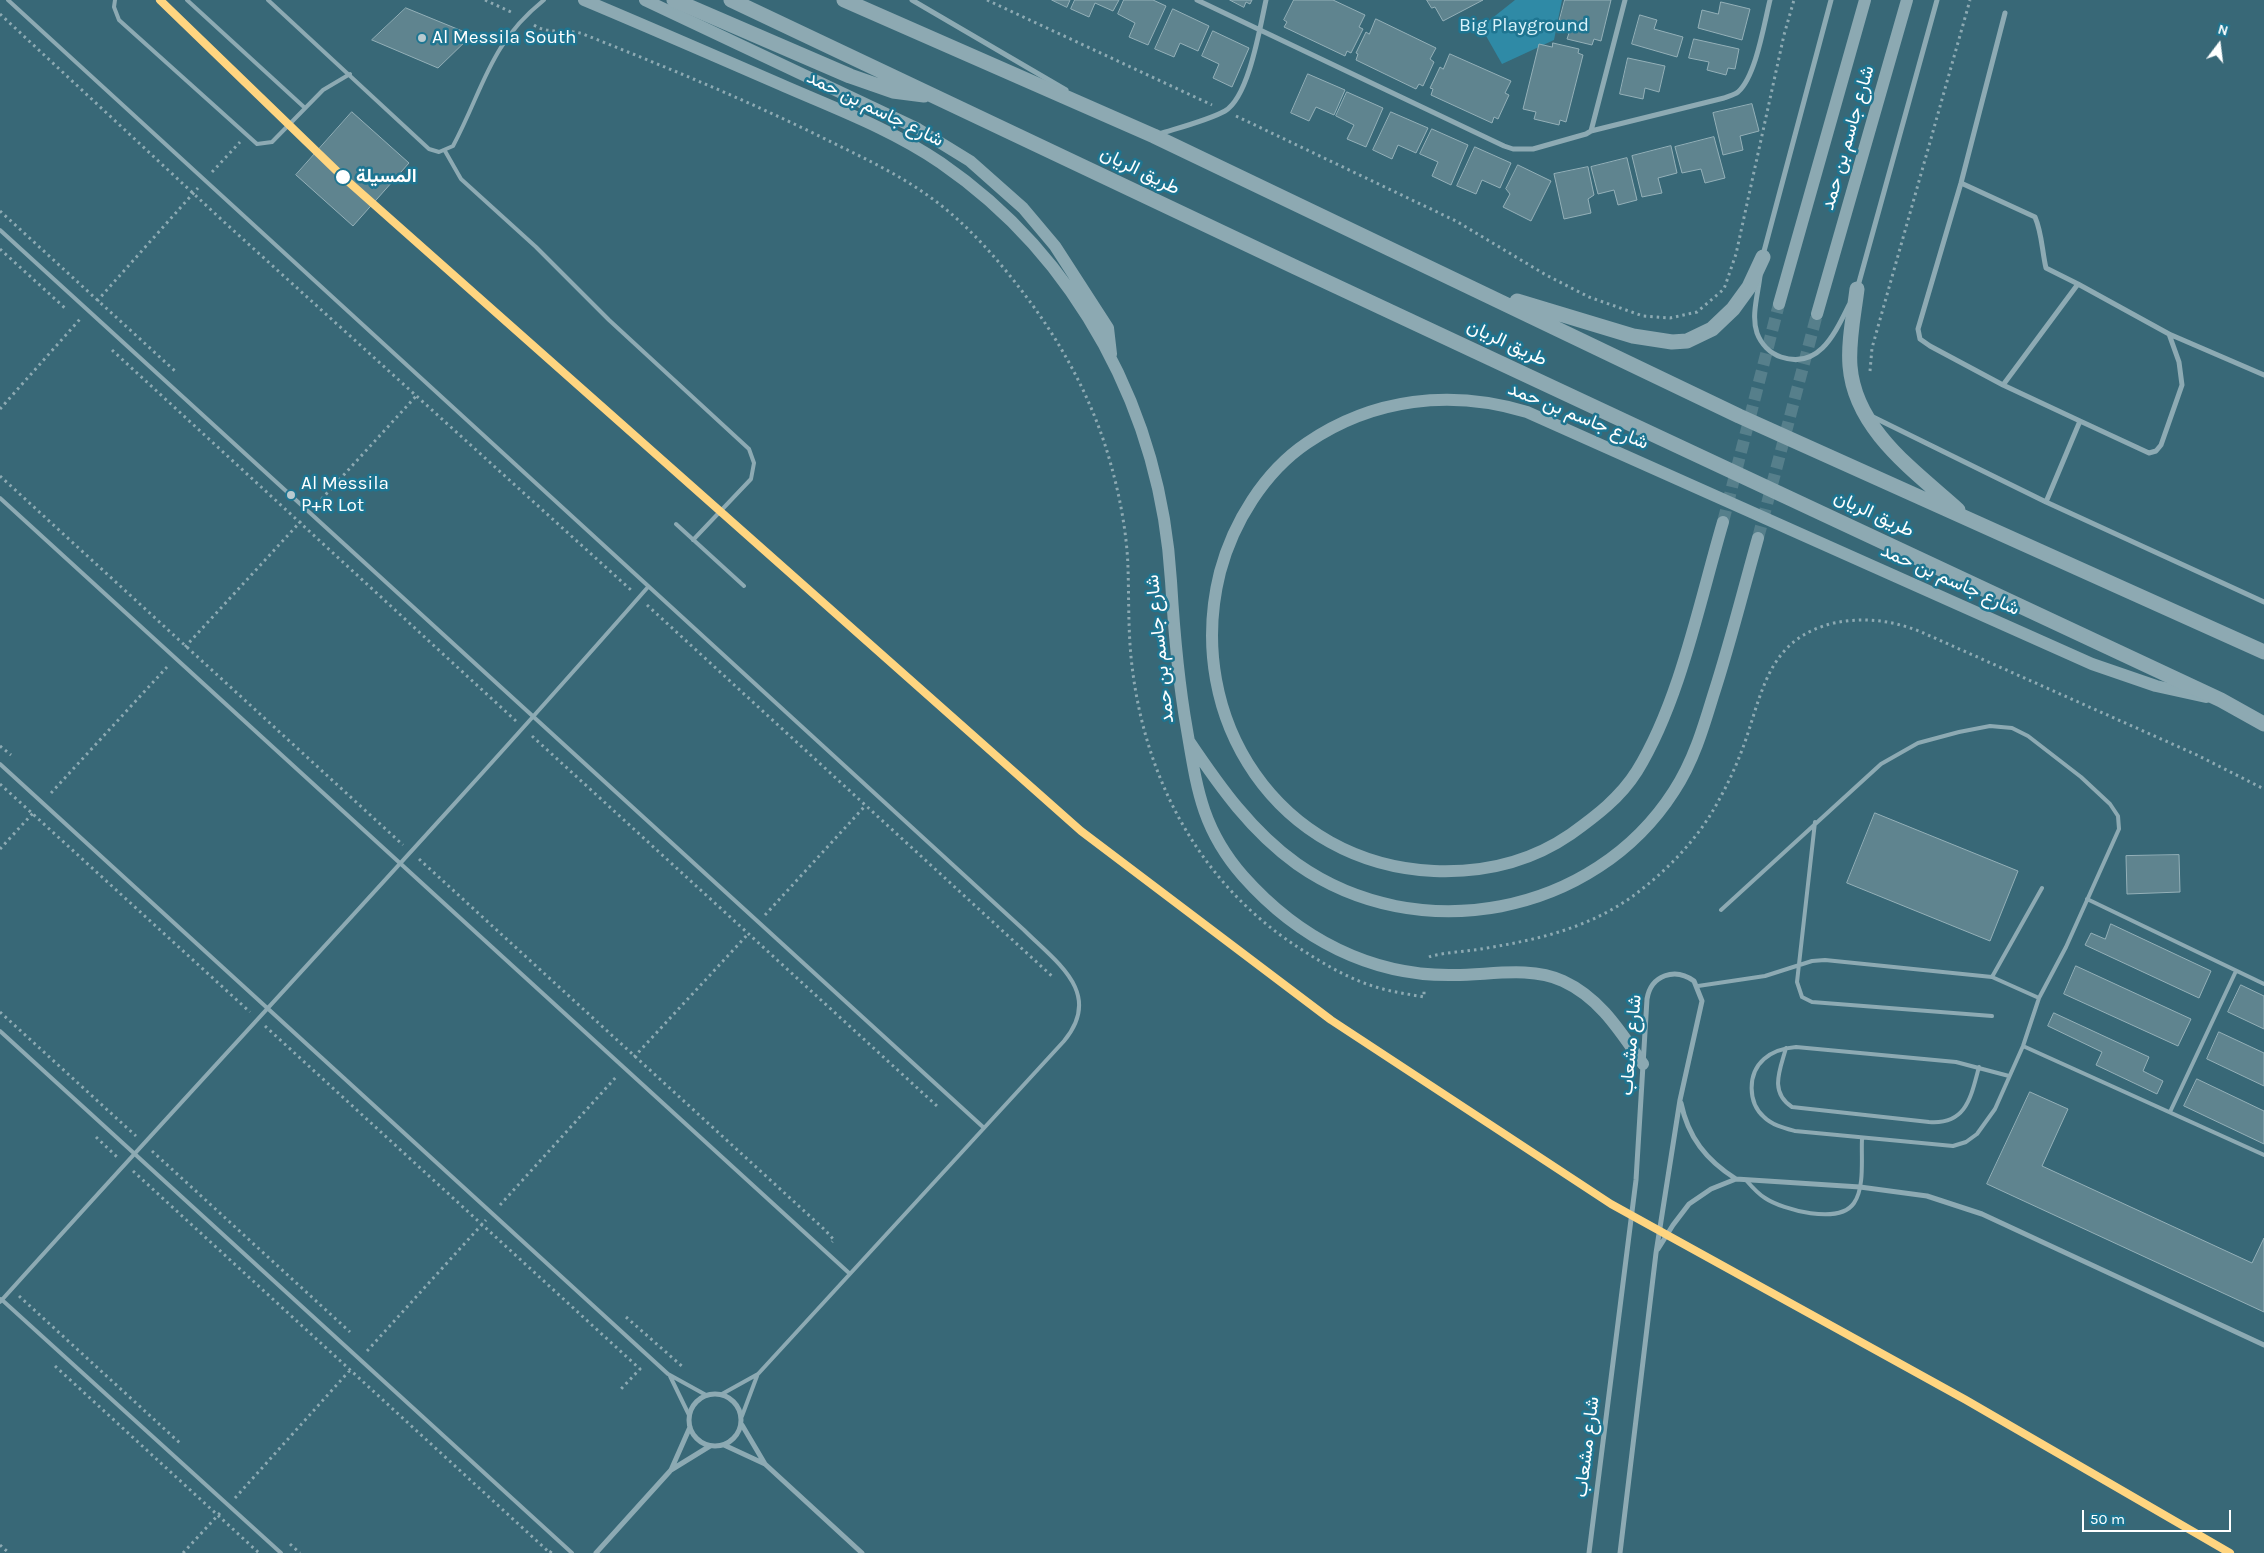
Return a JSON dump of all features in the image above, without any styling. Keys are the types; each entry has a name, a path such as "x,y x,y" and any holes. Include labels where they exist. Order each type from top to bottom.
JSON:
{"highway":[{"path":"674,0 850,76 893,91 938,96"},
{"name":"طريق الريان","path":"732,0 938,96 1295,267 2221,700 2264,724"},
{"name":"طريق الريان","path":"844,0 1154,136 1739,416 2264,652"},
{"path":"1469,286 1633,336 1672,342 1687,340 1720,324 1749,287 1763,257"},
{"path":"1857,290 1850,352 1850,369 1864,412 1880,436 1897,455 1969,519"}],"main road":[{"name":"شارع جاسم بن حمد","path":"584,0 823,103 905,142 940,162 979,190 1032,242 1064,281 1112,357 1133,404 1150,453 1160,494 1170,567 1178,679 1188,739 1231,802 1266,840 1298,865 1336,886 1385,903 1423,909 1454,911 1502,906 1551,893 1587,876 1620,852 1649,824 1684,775 1699,740 1723,665 1758,538"},
{"path":"645,0 918,129 970,161 1023,208 1055,246 1108,328 1112,357"},
{"name":"شارع جاسم بن حمد","path":"1779,304 1865,0"},
{"name":"شارع جاسم بن حمد","path":"1817,314 1907,0"},
{"name":"شارع جاسم بن حمد","path":"1723,522 1686,653 1663,718 1637,771 1620,794 1600,814 1555,845 1528,858 1503,866 1473,871 1446,871 1417,870 1360,856 1334,844 1289,812 1269,794 1238,748 1224,714 1212,666 1213,610 1217,584 1234,532 1246,511 1277,468 1297,450 1318,436 1366,413 1394,404 1422,400 1472,400 1498,403 1527,412 2092,664 2156,686 2221,700"},
{"path":"1188,739 1196,790 1216,836 1231,862 1262,896 1316,939 1338,951 1381,967 1425,975 1531,972 1558,979 1581,991 1603,1009 1643,1064"}],"street":[{"name":"طريق الريان","path":"912,0 1121,122"},
{"path":"1196,0 1514,149 1533,149 1591,131 1724,98 1739,92 1746,82 1754,62 1770,0"},
{"path":"1154,136 1225,111 1237,99 1244,84 1266,0"},
{"path":"1591,131 1625,0"},
{"path":"1831,0 1763,257 1755,322 1757,334 1768,350 1779,356 1803,360 1821,351 1839,325 1857,290 1936,0"},
{"path":"2005,13 1961,183 1918,329 1920,339 2003,385 2148,453 2156,451 2161,445 2182,385 2179,362 2169,334"},
{"path":"1961,183 2035,217 2041,230 2046,268 2169,334 2264,375"},
{"path":"2003,385 2078,284"},
{"path":"1864,412 2046,502 2264,602"},
{"path":"2046,502 2080,421"},
{"name":"شارع مشعاب","path":"1589,1553 1636,1180 1647,999 1650,987 1659,978 1670,974 1683,975 1698,986"},
{"path":"1620,1553 1656,1253 1680,1100 1702,1001 1698,986"},
{"path":"1680,1100 1687,1124 1698,1146 1709,1159 1736,1179"},
{"path":"1656,1253 1673,1224 1690,1204 1711,1188 1736,1179 1860,1187 1927,1196 1982,1214 2264,1345"},
{"path":"710,1446 694,1435 690,1427 689,1415 693,1406 706,1395 722,1394 735,1402 742,1416 742,1425 765,1464"},
{"path":"596,1553 671,1470 710,1446 724,1444 732,1440 742,1425"},
{"path":"671,1470 690,1427"},
{"path":"724,1444 765,1464 862,1553"}],"lane":[{"path":"8,0 1024,930 1073,980 1079,994 1080,1007 1072,1031 758,1374 722,1394"},
{"path":"115,0 114,7 119,20 257,144 272,142 332,83 350,74"},
{"path":"187,0 305,108"},
{"path":"268,0 429,149 439,152 453,146 490,63 505,39 544,0"},
{"path":"445,151 461,179 536,247 609,320 749,449 754,464 751,479 693,540"},
{"path":"0,230 983,1127"},
{"path":"0,498 850,1273"},
{"path":"676,524 744,586"},
{"path":"280,1553 1,1300 534,717 648,587"},
{"path":"1721,910 1815,822 1881,764 1918,743 1938,736 1990,726 2012,728 2028,736 2081,777 2110,804 2118,816 2119,829 2066,947 2039,998 2023,1046 2009,1076 1986,1124 1966,1142 1953,1146 1862,1139 1795,1131 1778,1126 1764,1118 1754,1106 1751,1090 1754,1074 1763,1059 1786,1048 1819,1049 1956,1062 2009,1076"},
{"path":"0,764 668,1374 706,1395"},
{"path":"1815,822 1797,988 1802,997 1812,1002 1992,1016"},
{"path":"1992,977 2042,888"},
{"path":"2087,899 2264,984"},
{"path":"1698,986 1771,974 1800,964 1825,960 1992,977 2039,998"},
{"path":"2170,1112 2236,971"},
{"path":"0,1031 572,1553"},
{"path":"2023,1046 2264,1155"},
{"path":"1786,1048 1777,1082 1777,1090 1780,1097 1792,1107 1919,1121 1947,1121 1962,1111 1971,1096 1979,1067"},
{"path":"1746,1180 1754,1190 1766,1199 1779,1205 1812,1214 1845,1210 1856,1201 1860,1187 1862,1139"},
{"path":"668,1374 689,1415"},
{"path":"742,1416 758,1374"}],"path":[{"path":"485,0 524,18 540,29 566,30 582,34 700,80 891,171 932,198 976,237 1030,301 1061,348 1089,402 1108,455 1122,518 1128,565 1128,621 1132,670 1146,738 1182,825 1208,865 1242,904 1291,943 1336,971 1374,987 1424,997 1427,958 1526,942 1562,933 1589,922 1634,895 1662,872 1699,832 1720,798 1747,736 1761,689 1781,655 1795,641 1814,628 1847,620 1870,619 1897,623 1919,631 2197,755 2264,789"},
{"path":"987,0 1456,221 1546,275 1589,297 1643,316 1670,318 1697,312 1724,289 1736,254 1794,0"},
{"path":"1870,373 1872,348 1970,0"},
{"path":"0,14 1054,978"},
{"path":"0,409 246,135"},
{"path":"0,249 86,326"},
{"path":"110,349 937,1106"},
{"path":"51,793 427,384"},
{"path":"0,784 640,1369 621,1389"},
{"path":"183,1553 875,795"},
{"path":"0,849 33,813"},
{"path":"12,1289 184,1446"},
{"path":"49,1361 259,1553"},
{"path":"231,1490 243,1501"},
{"path":"287,1541 300,1553"},
{"path":"0,1545 9,1553"}],"green space":[{"name":"Big Playground","path":"1515,0 1562,0 1554,40 1502,64 1481,27"}],"building":[{"path":"1052,0 1070,0 1067,7"},
{"path":"1075,0 1119,0 1113,11 1095,3 1089,17 1071,9"},
{"path":"1124,0 1153,0 1166,6 1148,45 1129,37 1135,23 1118,14"},
{"path":"1230,0 1252,0 1250,4 1246,2 1244,7"},
{"path":"1294,0 1333,0 1365,15 1359,27 1363,29 1351,53 1347,51 1345,56 1284,27 1287,22 1284,20"},
{"path":"1427,0 1483,0 1443,21 1435,7 1432,8"},
{"path":"1565,0 1611,0 1601,41 1594,39 1592,45 1567,39 1569,33 1557,30"},
{"path":"1721,2 1750,9 1742,40 1698,28 1702,10 1718,14"},
{"name":"Al Messila South","path":"406,8 472,35 438,68 372,40"},
{"path":"1173,9 1209,26 1198,51 1180,43 1174,57 1155,49"},
{"path":"1640,15 1657,20 1654,29 1683,37 1677,57 1632,44"},
{"path":"1376,19 1436,48 1430,59 1434,62 1423,86 1419,84 1416,89 1356,60 1358,54 1356,53 1366,32 1369,34"},
{"path":"1213,31 1249,48 1232,87 1213,78 1219,64 1202,56"},
{"path":"1694,39 1739,49 1735,69 1728,68 1726,75 1707,70 1709,62 1689,58"},
{"path":"1553,43 1579,49 1578,53 1583,55 1566,122 1560,120 1559,125 1534,119 1536,112 1523,109 1539,44 1552,47"},
{"path":"1450,54 1511,81 1505,93 1509,95 1498,119 1494,117 1492,123 1431,95 1433,89 1430,88 1440,67 1443,69"},
{"path":"1628,58 1665,66 1659,92 1645,88 1643,99 1620,94"},
{"path":"1308,74 1345,90 1334,115 1316,107 1309,121 1291,113"},
{"path":"1347,92 1383,108 1366,147 1347,139 1354,125 1336,116"},
{"path":"1752,104 1759,131 1740,136 1743,150 1723,155 1713,113"},
{"path":"352,112 409,163 353,226 296,175"},
{"path":"1391,112 1428,128 1416,153 1398,145 1392,159 1373,150"},
{"path":"1432,129 1468,145 1451,185 1432,176 1438,162 1420,154"},
{"path":"1714,137 1725,178 1705,183 1701,169 1682,173 1675,147"},
{"path":"1671,146 1677,173 1658,178 1662,193 1642,197 1632,156"},
{"path":"1475,147 1511,163 1500,188 1482,180 1476,194 1457,186"},
{"path":"1627,158 1637,200 1618,205 1614,190 1598,194 1591,167"},
{"path":"1518,165 1551,181 1531,221 1503,207 1510,194 1506,189"},
{"path":"1588,167 1594,195 1588,199 1591,213 1564,219 1554,174"},
{"path":"1875,813 2018,871 1990,941 1847,883"},
{"path":"2179,855 2180,892 2127,894 2126,856"},
{"path":"2111,924 2211,971 2199,998 2085,945 2091,933 2105,939"},
{"path":"2076,966 2191,1019 2178,1046 2064,994"},
{"path":"2241,985 2264,996 2264,1029 2228,1012"},
{"path":"2054,1013 2149,1057 2143,1071 2163,1081 2157,1094 2096,1065 2102,1052 2048,1026"},
{"path":"2219,1032 2264,1053 2264,1086 2207,1059"},
{"path":"2197,1079 2264,1111 2264,1144 2184,1106"},
{"path":"2030,1092 2068,1109 2042,1166 2252,1263 2264,1238 2264,1312 1987,1184"}],"tunnel":[{"path":"1723,522 1779,304"},
{"path":"1758,538 1817,314"}],"transit line":[{"path":"160,0 343,177 1081,831 1331,1020 1611,1204 1966,1400 2230,1553"}],"place":[{"name":"Al Messila South","path":"422,38"},
{"name":"المسيلة","path":"343,177"},
{"name":"Al Messila P+R Lot","path":"291,495"}]}
